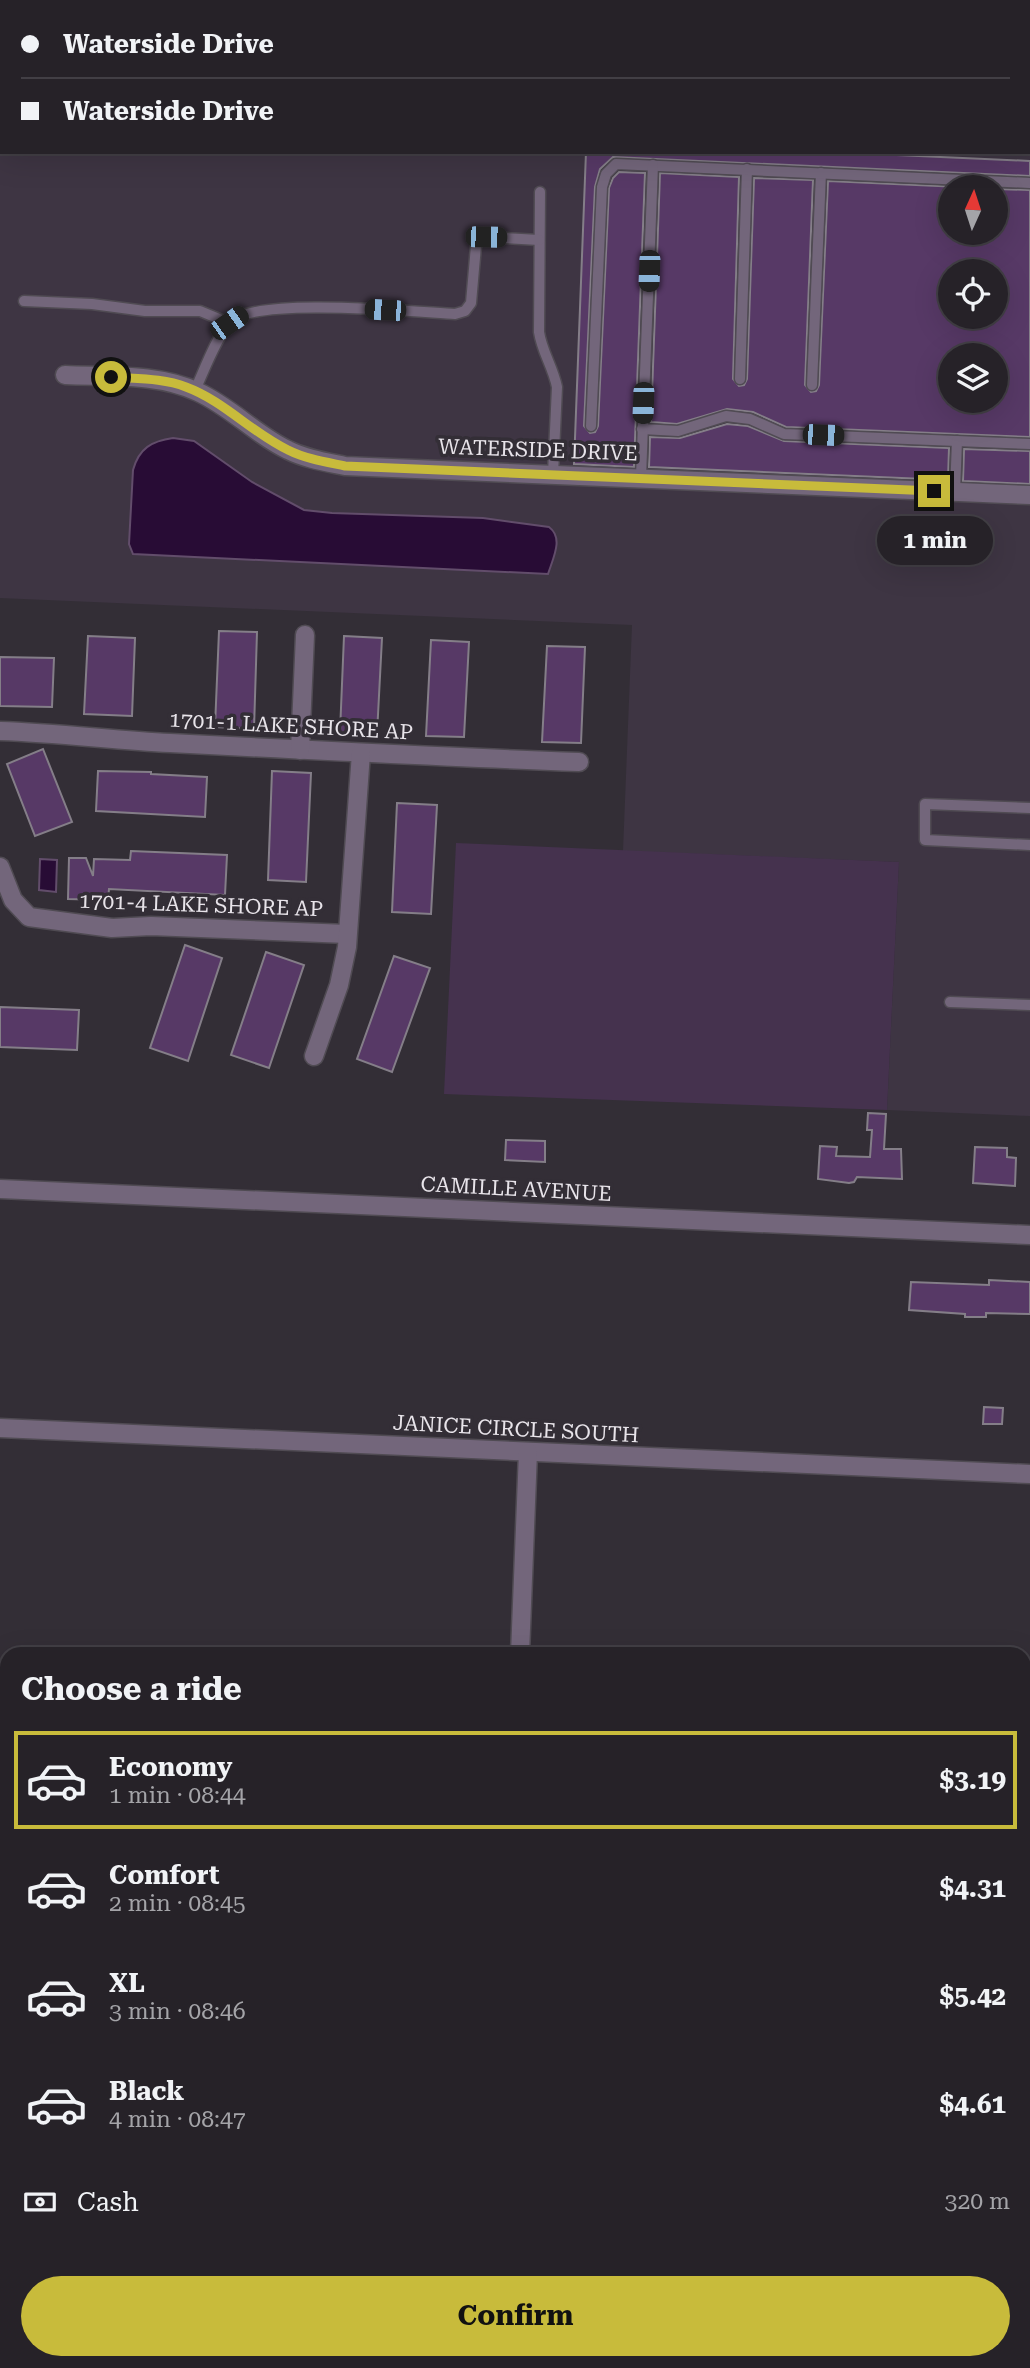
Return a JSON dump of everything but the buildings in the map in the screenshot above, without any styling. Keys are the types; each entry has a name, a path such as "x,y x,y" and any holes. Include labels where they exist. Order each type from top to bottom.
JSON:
{"street":[{"name":"WATERSIDE DRIVE","path":"65,375 157,380 195,390 287,450 345,466 1030,495"},
{"path":"300,750 305,635"},
{"name":"1701-1 LAKE SHORE AP","path":"0,731 300,750 579,762"},
{"path":"314,1056 339,985 347,934 361,753"},
{"name":"1701-4 LAKE SHORE AP","path":"0,867 13,900 29,916 112,928 151,926 347,934"},
{"name":"CAMILLE AVENUE","path":"0,1189 1030,1235"},
{"name":"JANICE CIRCLE SOUTH","path":"0,1428 1030,1474"},
{"path":"520,1647 528,1452"}],"lane":[{"path":"591,426 602,187 606,174 616,164 1030,183"},
{"path":"641,477 653,165"},
{"path":"740,379 747,169"},
{"path":"812,385 821,173"},
{"path":"540,192 539,332 542,349 554,373 557,387 553,474"},
{"path":"195,390 229,323 242,314 314,307 455,314 466,312 471,303 475,246 479,240 486,237 539,240"},
{"path":"24,301 92,304 145,311 200,311 229,323"},
{"path":"642,429 678,431 726,416 750,419 783,434 1030,444"},
{"path":"955,492 957,441"},
{"path":"1030,808 925,804 925,840 1030,845"},
{"path":"950,1002 1030,1005"}],"shaded area":[{"path":"0,154 586,154 574,465 1030,484 1030,1116 887,1110 899,862 623,851 632,625 0,598"},
{"path":"874,154 1030,154 1030,161"},
{"path":"173,438 194,441 252,482 304,510 483,518 549,527 557,542 548,574 133,554 129,544 133,470 139,456 147,447"},
{"path":"456,843 899,862 887,1110 444,1094"},
{"path":"40,859 57,860 56,892 39,890"}],"route":[{"path":"111,377 171,382 198,391 287,450 345,466 934,491"}]}
